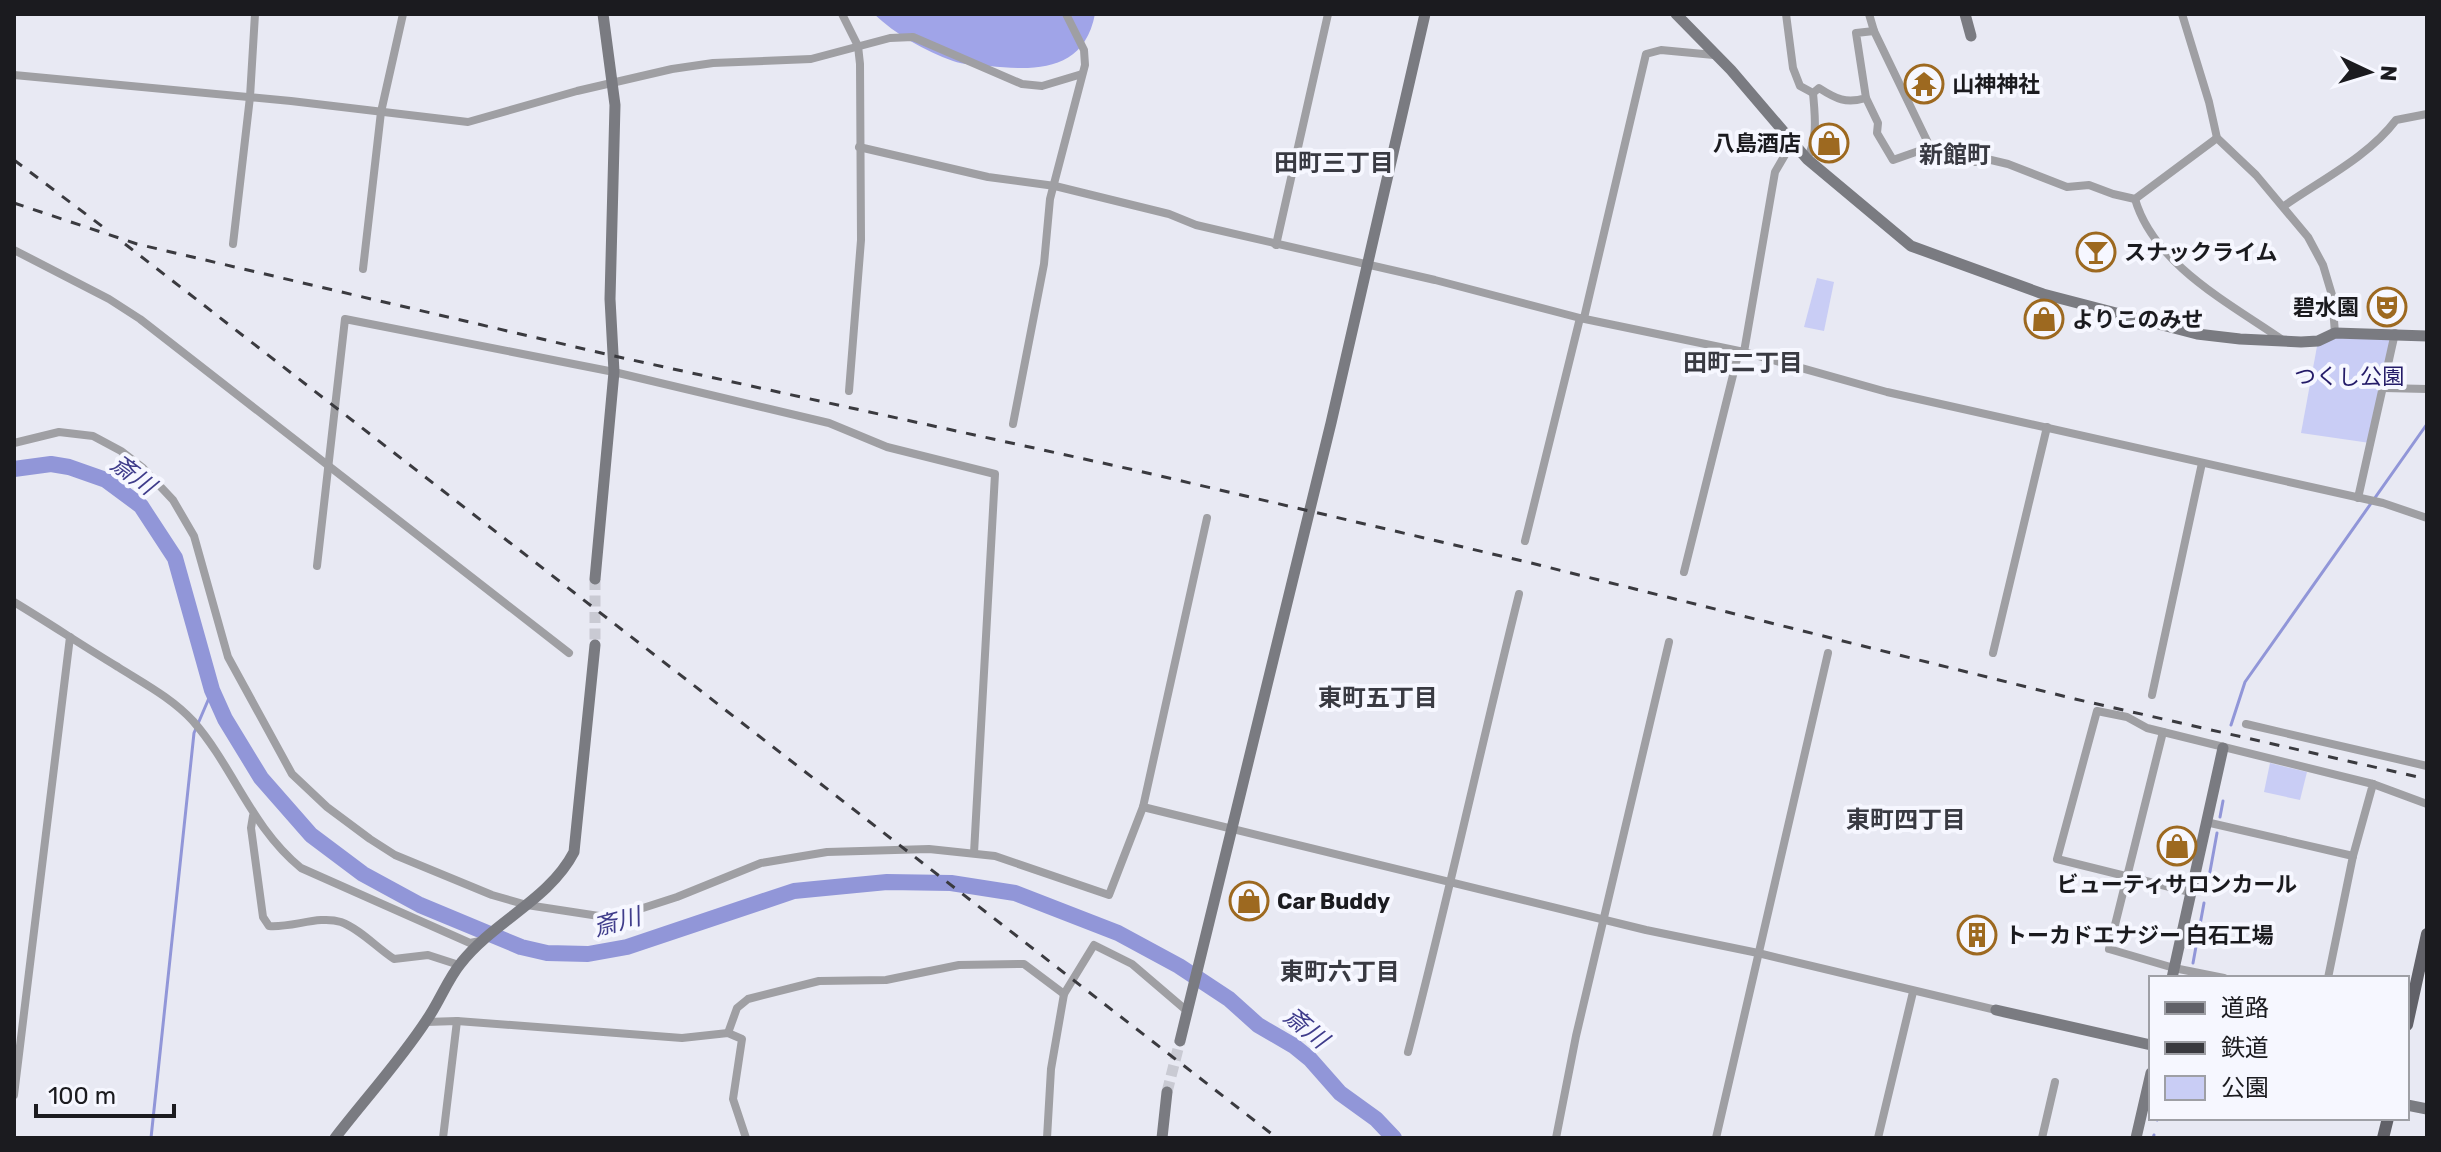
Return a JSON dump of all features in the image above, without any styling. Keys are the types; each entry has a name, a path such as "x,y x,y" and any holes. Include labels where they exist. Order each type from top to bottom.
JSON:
{"main road":[{"path":"2409,1016 2426,936"}],"street":[{"path":"233,244 250,97 255,14"},
{"path":"363,269 381,112 403,14"},
{"path":"595,579 614,372 610,299 615,105 603,14"},
{"path":"842,14 858,46 861,240 849,391"},
{"path":"1013,424 1044,264 1050,199 1082,74 1084,50 1066,14"},
{"path":"1276,245 1328,14"},
{"path":"1180,1041 1269,684 1425,14"},
{"path":"1676,14 1731,70 1807,159 1911,246 2043,294 2197,334 2284,341 2318,341 2335,333 2427,336"},
{"path":"1786,14 1793,68 1800,86 1813,93"},
{"path":"1869,14 1874,31 1930,147 1893,160 1877,133 1878,123 1866,98 1856,33 1874,31"},
{"path":"1965,14 1971,36"},
{"path":"2182,14 2217,138 2256,175 2308,237 2323,265 2332,295 2335,333"},
{"path":"14,75 250,97 468,122 612,82 713,63 811,59 890,38 913,37 1022,84 1042,86 1082,74"},
{"path":"1525,541 1646,54 1661,50 1714,55"},
{"path":"1813,93 1819,88 1835,98 1852,102 1866,98"},
{"path":"1807,159 1813,148 1815,128 1813,93"},
{"path":"2284,206 2367,149 2396,120 2427,114"},
{"path":"1975,162 1974,156 2008,164 2067,187 2089,185 2135,199 2217,138"},
{"path":"1684,572 1742,352 1775,172 1792,143"},
{"path":"859,147 988,177 1055,186 1276,245 1435,280 1582,318 1742,352 1887,392 2380,503 2427,518"},
{"path":"2135,199 2140,218 2155,239 2187,272 2284,341"},
{"path":"14,250 109,299 140,319 569,653"},
{"path":"317,566 345,319 614,372 829,423 887,447 995,474 974,853"},
{"path":"2362,499 2395,333"},
{"path":"2384,388 2427,389"},
{"path":"1993,653 2047,427"},
{"path":"14,443 59,432 93,436 121,451 143,468 173,500 194,536 228,657 292,774 327,807 395,855 492,895 524,906 612,918 677,897 761,863 841,851 929,849 995,856 1109,895 1143,807 1207,518"},
{"path":"2152,695 2202,463"},
{"path":"1408,1052 1452,883 1480,751 1519,594"},
{"path":"14,602 155,690 191,719 215,750 253,815 284,854 301,868 470,943 481,941"},
{"path":"14,1095 70,637"},
{"path":"1556,1138 1576,1036 1669,642"},
{"path":"335,1138 426,1022 459,965 481,941 565,869 574,852 595,645"},
{"path":"1716,1138 1828,653"},
{"path":"2190,892 2057,859 2097,711 2127,717 2147,728 2373,784 2427,804"},
{"path":"2246,724 2427,766"},
{"path":"2163,732 2109,949 2173,973 2204,976"},
{"path":"2173,973 2223,748"},
{"path":"2328,976 2353,856 2373,784"},
{"path":"1143,807 1674,937 1758,953 1913,992 2149,1045"},
{"path":"253,815 251,828 263,917 269,926 335,921 356,930 394,959 428,955 459,965"},
{"path":"2206,822 2353,856"},
{"path":"1047,1138 1051,1069 1064,994 1094,945 1132,964 1188,1008"},
{"path":"728,1033 737,1008 748,999 819,981 886,980 959,965 1024,964 1064,994"},
{"path":"1878,1138 1913,992"},
{"path":"426,1022 457,1021 682,1038 728,1033 742,1039 733,1099 746,1138"},
{"path":"443,1138 457,1021"},
{"path":"2042,1138 2055,1082"},
{"path":"2136,1138 2149,1082"},
{"path":"1162,1138 1167,1092"}],"green space":[{"path":"1817,278 1834,282 1824,331 1804,327"},
{"name":"つくし公園","path":"2335,333 2395,333 2370,443 2301,433 2318,341"},
{"path":"2270,763 2307,772 2300,800 2264,792"}],"shaded area":[{"path":"874,14 1095,14 1081,47 1069,57 1041,67 1007,68 953,61 911,41"}],"waterway":[{"path":"2231,725 2245,682 2427,424"},
{"name":"斎川","path":"14,469 51,464 69,467 106,480 141,506 175,558 212,690 225,719 261,778 311,835 363,874 420,905 521,947 547,953 588,954 627,947 794,891 887,882 951,883 1015,893 1118,933 1179,966 1229,999 1258,1025 1294,1046 1340,1093 1376,1119 1394,1138"},
{"path":"151,1138 194,733 212,691"},
{"path":"2220,817 2223,801"},
{"path":"2207,888 2217,833"},
{"path":"2193,963 2204,903"}],"tunnel":[{"path":"595,579 595,645"},
{"path":"1167,1092 1180,1041"}],"railway":[{"path":"14,160 103,227"},
{"path":"14,203 137,244 614,356 1139,471 1531,563 2075,699 2427,779"},
{"path":"125,244 1277,1138"}],"place":[{"name":"山神神社","path":"1924,84"},
{"name":"八島酒店","path":"1829,143"},
{"name":"スナックライム","path":"2096,252"},
{"name":"碧水園","path":"2387,307"},
{"name":"よりこのみせ","path":"2044,319"},
{"name":"ビューティサロンカール","path":"2177,846"},
{"name":"Car Buddy","path":"1249,901"},
{"name":"トーカドエナジー 白石工場","path":"1977,935"}],"district":[{"name":"新館町","path":"1955,155"},
{"name":"田町三丁目","path":"1334,163"},
{"name":"田町二丁目","path":"1743,363"},
{"name":"東町五丁目","path":"1378,698"},
{"name":"東町四丁目","path":"1906,820"},
{"name":"東町六丁目","path":"1340,972"}]}
